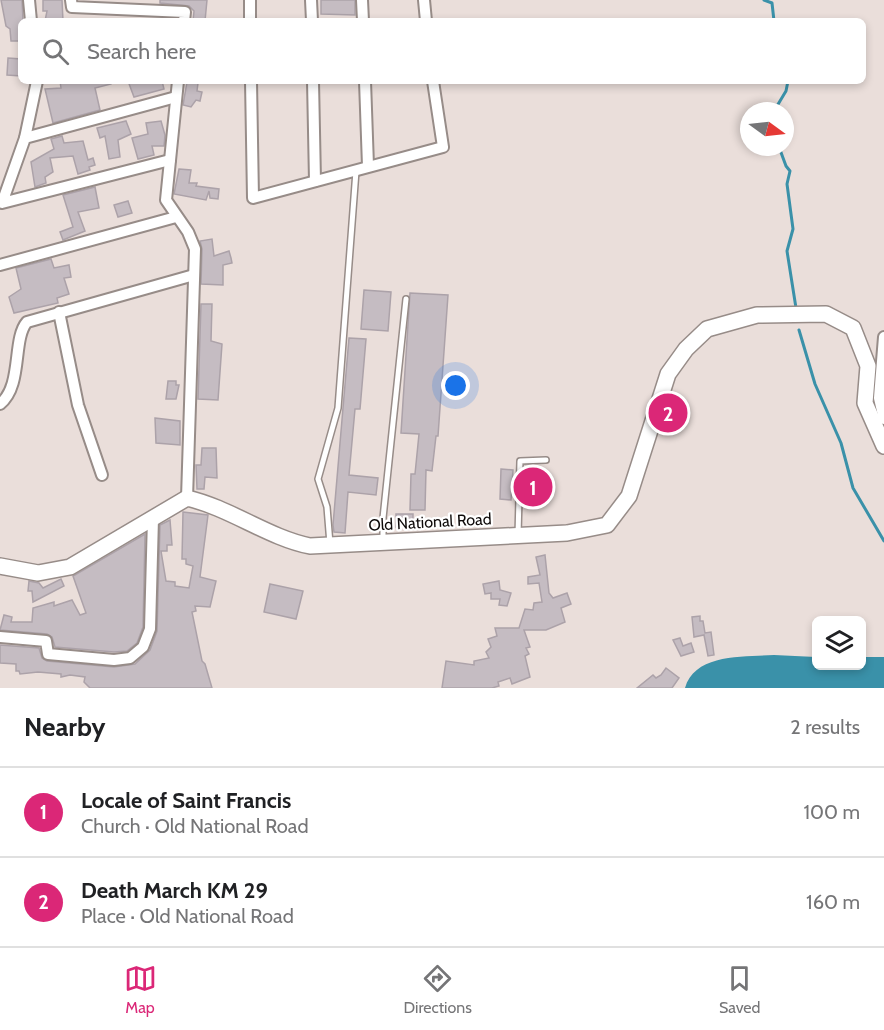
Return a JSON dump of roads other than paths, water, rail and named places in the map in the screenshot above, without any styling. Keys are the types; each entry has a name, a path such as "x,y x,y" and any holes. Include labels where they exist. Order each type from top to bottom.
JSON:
{"main road":[{"name":"Old National Road","path":"187,498 213,504 302,544 383,543 567,533 607,525 629,496 668,374 686,349 707,329 757,315 825,314 853,328 868,366 865,403 884,446"},
{"path":"0,566 38,573 70,567 187,498"}],"street":[{"path":"29,0 31,18"},
{"path":"71,0 72,7 185,12 184,18"},
{"path":"250,0 250,18"},
{"path":"311,0 312,18"},
{"path":"362,0 363,18"},
{"path":"424,0 426,18"},
{"path":"1,207 25,138 36,84"},
{"path":"178,84 166,200 188,232 195,249 187,498"},
{"path":"251,84 253,198 443,147 433,84"},
{"path":"313,84 315,181"},
{"path":"365,84 368,166"},
{"path":"25,138 176,97"},
{"path":"1,207 170,160"},
{"path":"0,265 176,217"},
{"path":"0,404 6,399 19,361 21,328 27,322 194,275"},
{"path":"59,312 78,405 102,475"},
{"path":"884,337 879,398 884,419"},
{"path":"0,637 46,641 48,654 114,660 130,658 143,648 150,629 153,518"}],"lane":[{"path":"330,545 327,507 318,479 338,408 356,169"},
{"path":"383,543 383,518 406,299"},
{"path":"518,535 520,460 546,460"}],"water":[{"path":"774,655 812,657 812,670 866,670 866,657 884,657 884,688 685,688 690,677 699,668 722,659"}],"waterway":[{"path":"764,0 772,3 774,18"},
{"path":"779,102 787,84"},
{"path":"782,156 790,171 787,184 793,229 787,251 796,308"},
{"path":"799,330 815,384 841,443 853,488 884,541"}],"place":[{"name":"Death March KM 29","path":"668,413"},
{"name":"Locale of Saint Francis","path":"533,487"}]}
